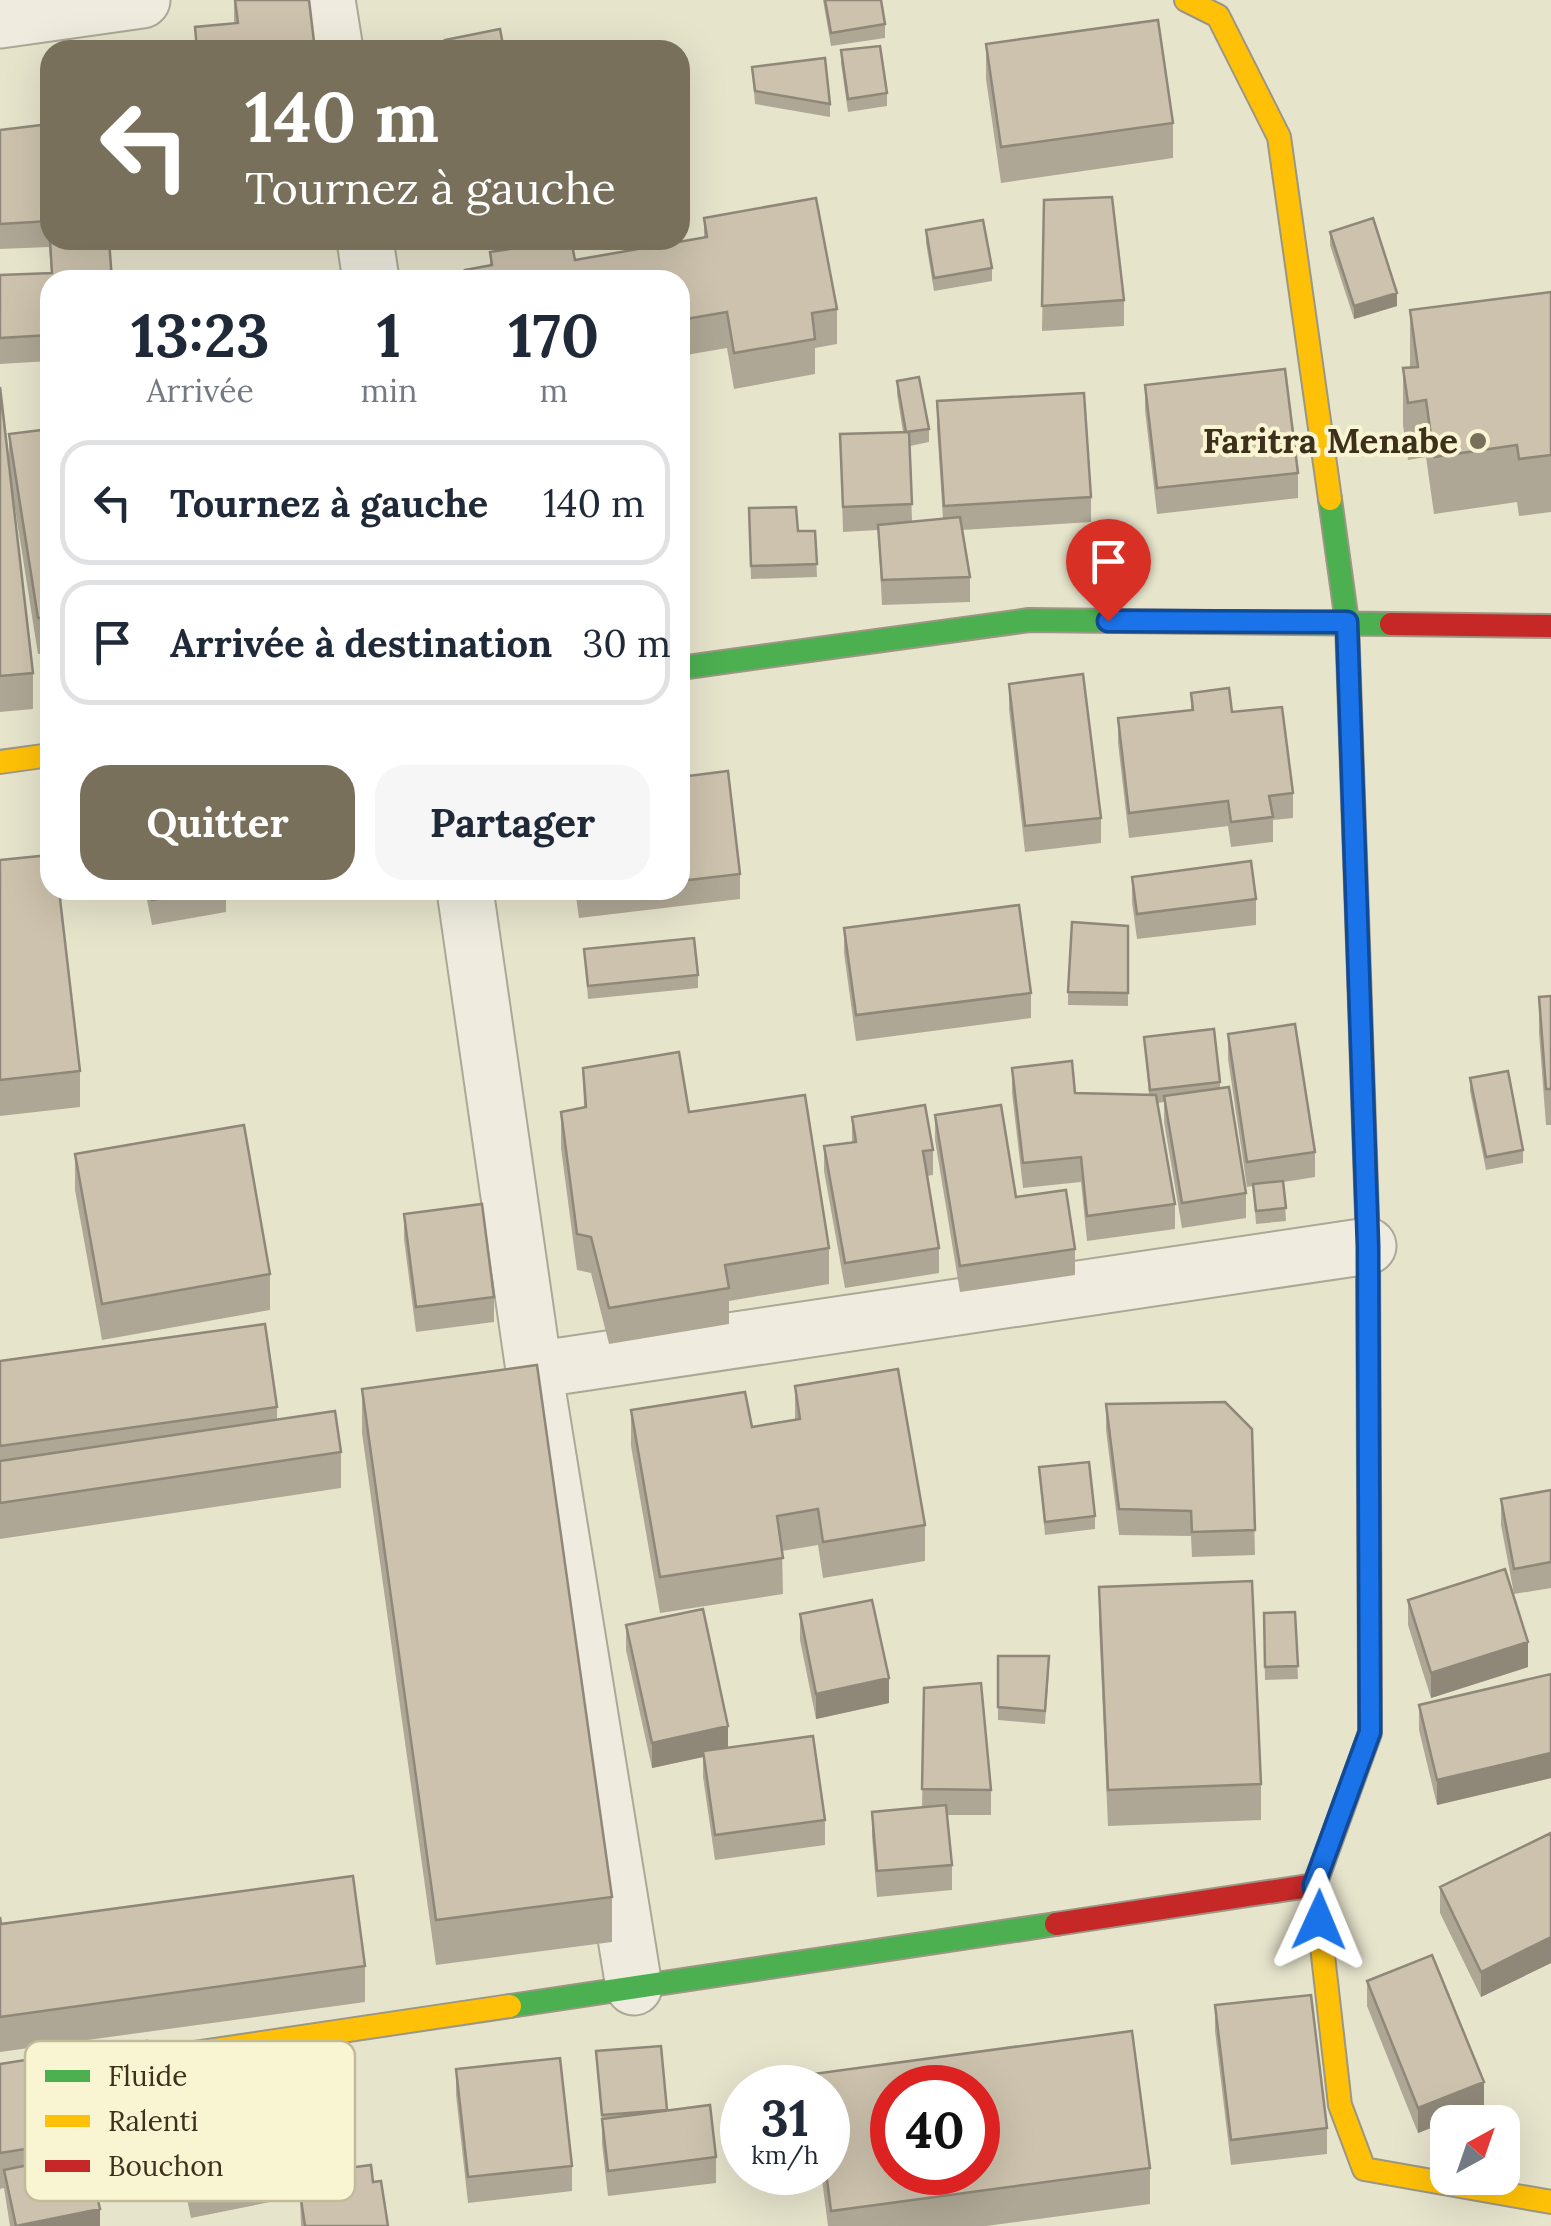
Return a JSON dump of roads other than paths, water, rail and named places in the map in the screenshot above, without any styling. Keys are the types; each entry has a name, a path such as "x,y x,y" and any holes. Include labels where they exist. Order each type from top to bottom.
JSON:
{"street":[{"path":"0,20 142,0"},
{"path":"327,0 333,40"},
{"path":"1186,0 1218,16 1279,137 1347,622 1368,1246 1370,1732 1314,1885 1340,2105 1364,2169 1551,2202"},
{"path":"690,667 1029,620 1551,626"},
{"path":"0,762 40,756"},
{"path":"466,900 534,1370 634,1987"},
{"path":"534,1370 1368,1246"},
{"path":"274,2041 1314,1885"},
{"path":"0,2082 25,2078"}],"place":[{"name":"Faritra Menabe","path":"1478,441"}]}
